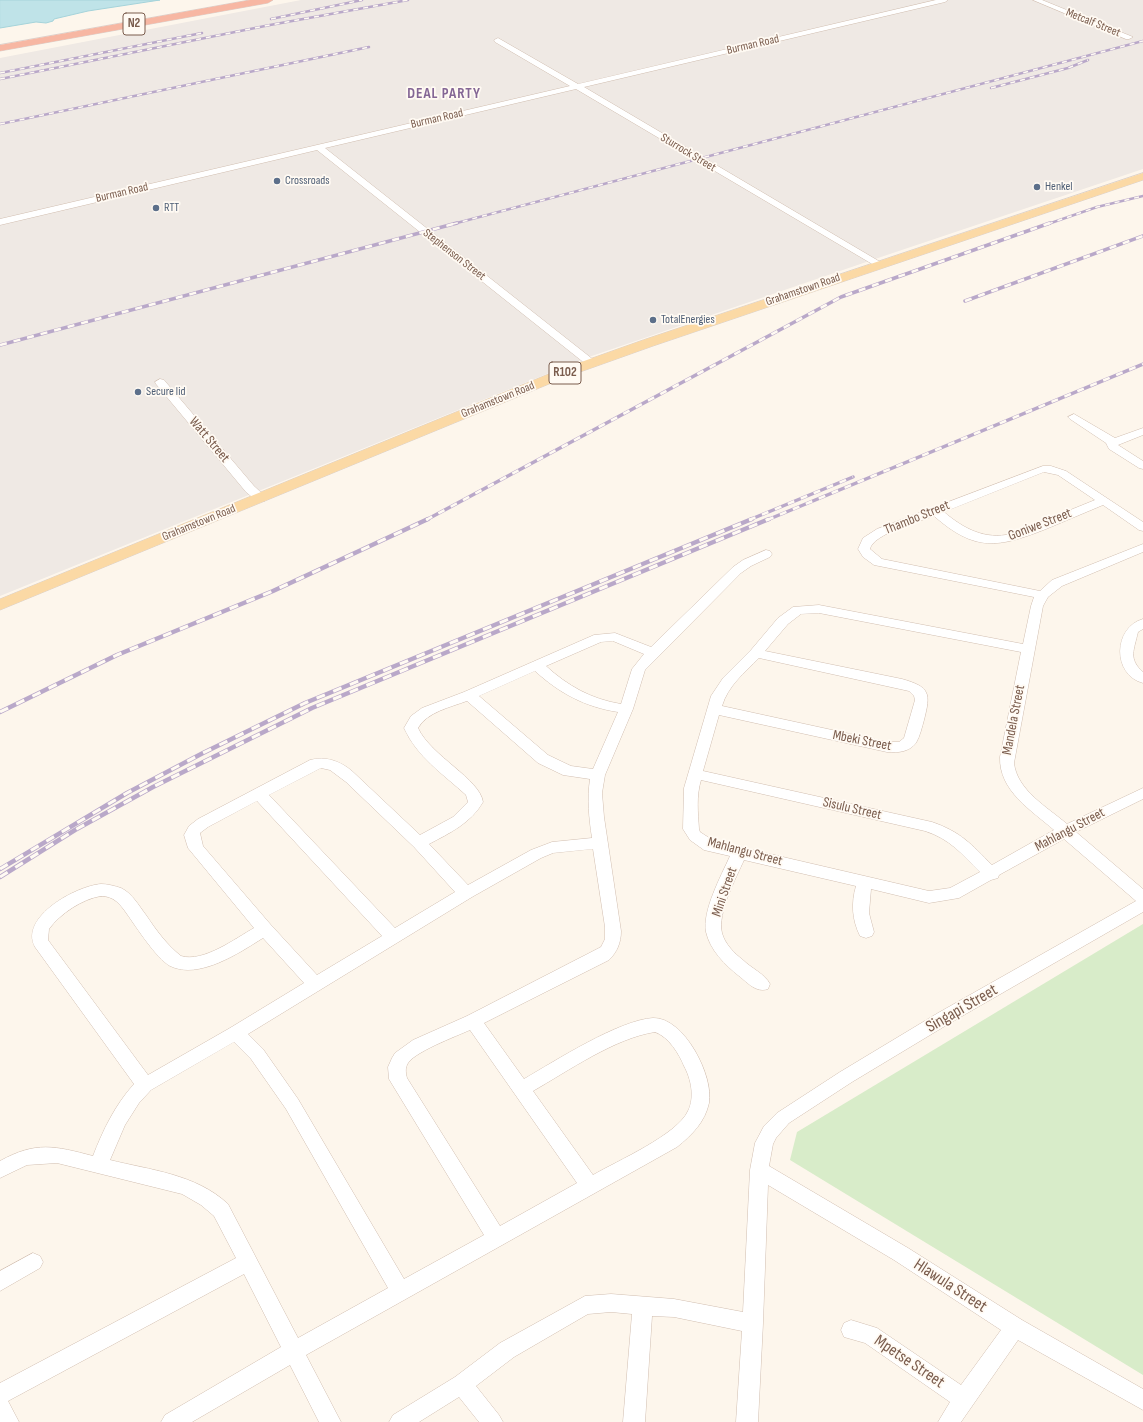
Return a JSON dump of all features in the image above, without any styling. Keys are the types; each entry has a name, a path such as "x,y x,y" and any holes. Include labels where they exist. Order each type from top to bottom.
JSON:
{"highway":[{"name":"N2","path":"0,41 232,0"},
{"name":"N2","path":"0,48 268,0"}],"main road":[{"name":"Grahamstown Road","path":"0,605 561,374 1143,176"}],"street":[{"name":"Burman Road","path":"0,222 945,0"},
{"name":"Metcalf Street","path":"1036,0 1128,37"},
{"name":"Sturrock Street","path":"498,40 879,265"},
{"name":"Stephenson Street","path":"318,147 591,363"},
{"name":"Watt Street","path":"160,382 250,489 261,498"},
{"path":"1074,417 1113,442 1113,447 1143,466"},
{"path":"1113,442 1143,431"},
{"name":"Thambo Street","path":"1042,595 878,562 864,550 867,540 881,532 1042,470 1051,469 1062,473 1143,527"},
{"name":"Goniwe Street","path":"935,510 966,534 982,538 1003,540 1015,537 1103,501"},
{"path":"1042,595 1057,583 1143,548"},
{"path":"497,1238 398,1079 397,1067 401,1058 419,1045 473,1021 603,955 608,951 614,939 613,927 594,793 598,775 626,709 640,669 653,653 737,570 747,563 766,554"},
{"name":"Mandela Street","path":"1042,595 1037,606 1028,649 1006,757 1006,768 1012,784 1022,794 1143,898"},
{"name":"Mahlangu Street","path":"1028,649 812,608 798,610 783,621 756,653 728,681 718,696 691,788 691,830 695,836 710,846 929,897 942,897 953,894 992,874 1065,831 1143,793"},
{"path":"1143,623 1134,628 1131,632 1126,657 1129,667 1143,679"},
{"path":"419,843 463,817 472,809 476,802 471,791 421,746 414,736 411,728 416,719 428,711 469,695 587,642 607,637 624,640 653,653"},
{"name":"Mbeki Street","path":"714,709 887,747 897,748 908,744 911,740 922,700 921,695 914,688 902,684 756,653"},
{"path":"536,665 559,685 575,695 590,702 626,709"},
{"path":"469,695 543,759 568,771 598,775"},
{"path":"315,984 265,929 196,848 192,835 194,830 203,823 315,764 323,762 331,763 340,768 351,778 419,843 466,893"},
{"name":"Sisulu Street","path":"696,774 927,826 942,831 956,839 992,874"},
{"path":"259,794 393,937"},
{"path":"99,1164 119,1119 133,1098 145,1085 236,1033 466,893 545,850 601,843"},
{"name":"Mini Street","path":"739,853 717,911 714,931 717,939 731,960 762,984"},
{"path":"865,882 860,907 861,920 866,932"},
{"path":"145,1085 41,943 39,934 43,925 49,918 62,908 81,897 99,890 110,890 124,898 162,947 176,961 185,965 198,964 213,958 265,929"},
{"name":"Singapi Street","path":"747,1422 753,1323 759,1170 764,1143 770,1132 783,1118 846,1077 937,1022 1143,904"},
{"path":"473,1021 590,1186"},
{"path":"172,1422 292,1352 671,1141 690,1124 696,1115 701,1099 699,1081 689,1058 678,1041 663,1028 656,1025 644,1026 620,1036 522,1089"},
{"path":"236,1033 257,1054 292,1104 401,1292"},
{"path":"0,1170 18,1160 37,1154 57,1155 99,1164 183,1186 199,1192 211,1199 221,1210 292,1352 330,1422"},
{"name":"Hlawula Street","path":"759,1170 901,1254 1015,1328 1143,1400"},
{"path":"0,1282 33,1262"},
{"path":"0,1394 247,1262"},
{"path":"400,1422 462,1384 507,1350 585,1305 611,1303 674,1308 753,1323"},
{"path":"634,1422 642,1326 642,1305"},
{"path":"949,1422 1015,1328"},
{"name":"Mpetse Street","path":"851,1330 870,1336 964,1399"},
{"path":"462,1384 492,1422"},
{"path":"0,1406 8,1422"}],"shaded area":[{"path":"301,0 1143,0 1143,169 586,358 0,596 0,58"}],"green space":[{"path":"1143,924 1143,1375 790,1160 797,1132"}],"water":[{"path":"0,0 160,0 88,11 54,19 53,21 46,23 36,22 0,28"}],"railway":[{"path":"271,19 362,0"},
{"path":"0,79 270,25 408,0"},
{"path":"0,73 202,33"},
{"path":"453,224 1143,41"},
{"path":"0,124 369,47"},
{"path":"991,88 1068,68 1088,60"},
{"path":"1048,224 1097,207 1143,196"},
{"path":"0,345 457,223"},
{"path":"427,519 841,297 1050,223"},
{"path":"965,301 1143,236"},
{"path":"767,520 1143,364"},
{"path":"749,520 853,477"},
{"path":"0,712 117,655 273,591 427,519"},
{"path":"0,869 127,793 203,753 305,703 752,519"},
{"path":"0,877 75,830 153,787 312,708 769,519"}],"place":[{"name":"Crossroads","path":"277,181"},
{"name":"Henkel","path":"1037,187"},
{"name":"RTT","path":"156,208"},
{"name":"TotalEnergies","path":"653,320"},
{"name":"Secure lid","path":"138,392"}],"district":[{"name":"DEAL PARTY","path":"444,94"}]}
